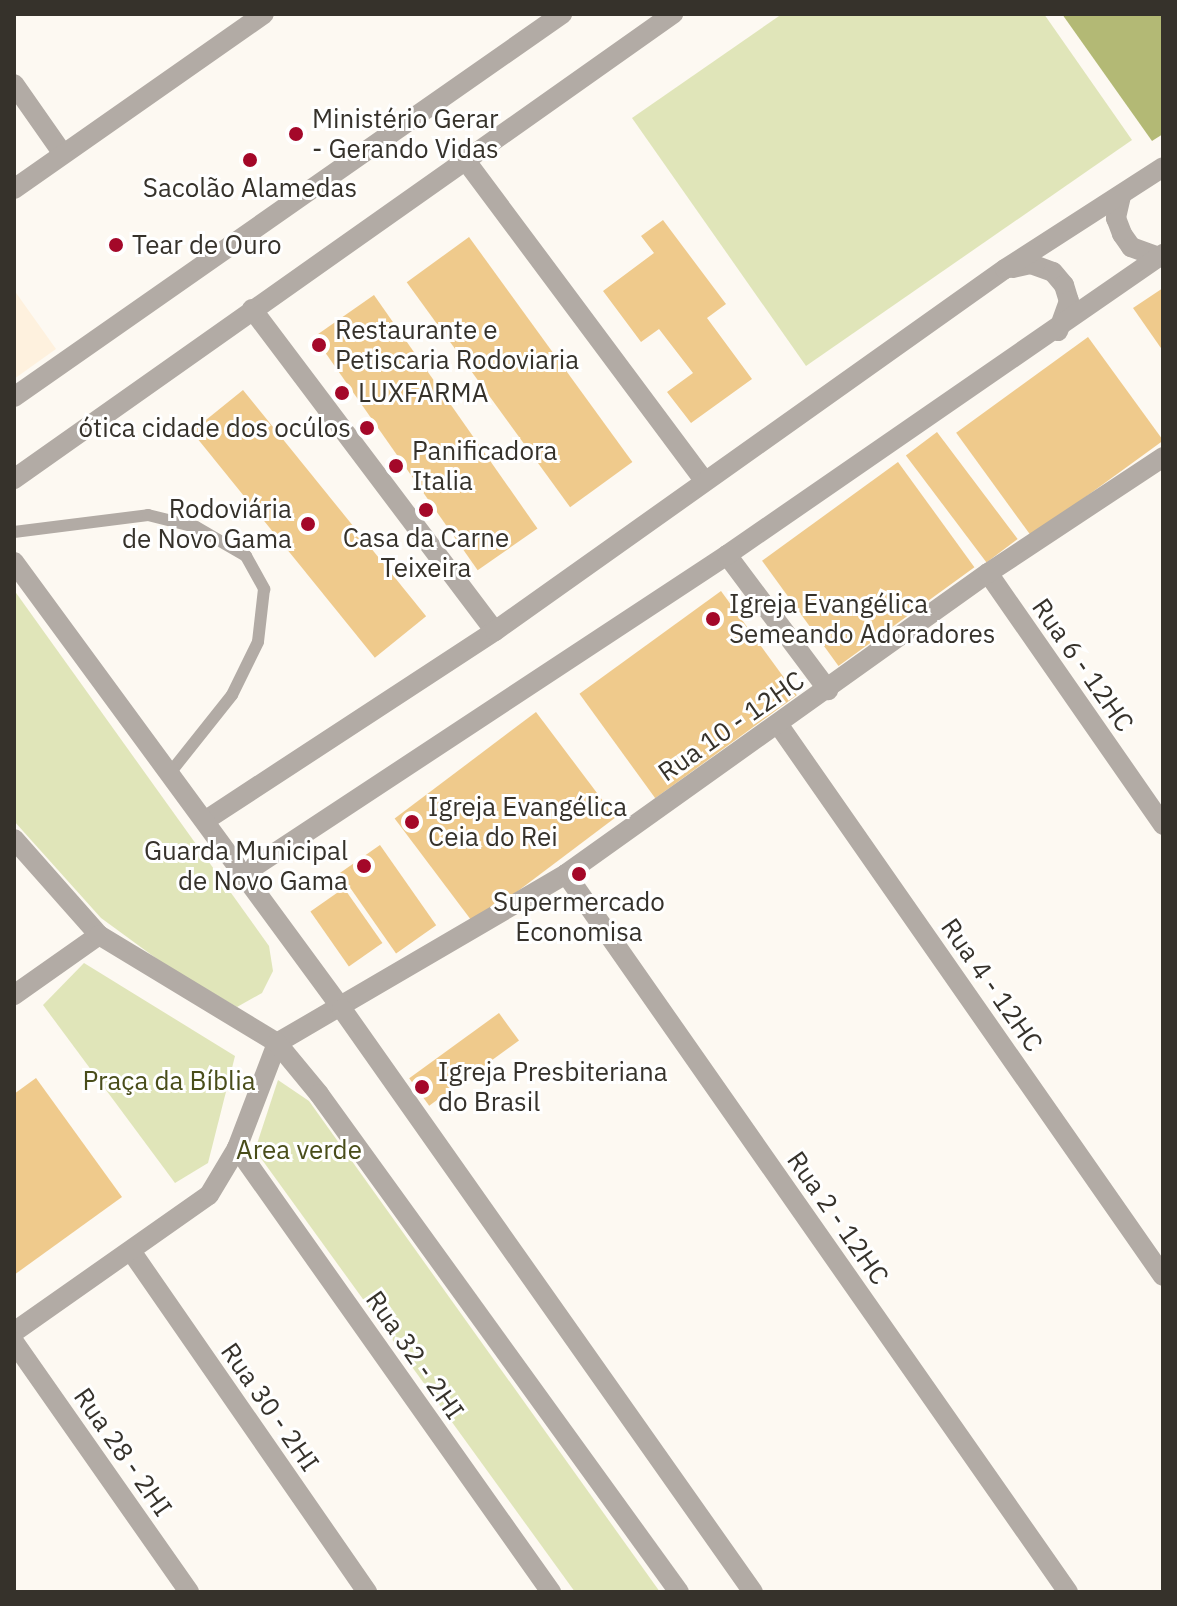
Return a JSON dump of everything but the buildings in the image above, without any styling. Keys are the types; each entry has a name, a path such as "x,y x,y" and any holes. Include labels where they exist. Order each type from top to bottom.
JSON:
{"street":[{"path":"14,189 264,14"},
{"path":"14,397 562,14"},
{"path":"14,479 463,157 673,14"},
{"path":"14,84 63,154"},
{"path":"463,157 704,480"},
{"path":"206,820 495,631 1005,269 1163,167"},
{"path":"1121,196 1116,218 1122,234 1131,247 1161,256"},
{"path":"243,874 727,555 1058,331 1161,256"},
{"path":"1005,269 1031,264 1053,272 1069,301 1058,331"},
{"path":"252,309 495,631"},
{"name":"Rua 10 - 12HC","path":"277,1043 342,1009 566,874 988,573 1163,457"},
{"path":"727,555 828,690"},
{"path":"14,562 342,1009 753,1592"},
{"name":"Rua 6 - 12HC","path":"988,573 1163,825"},
{"name":"Rua 4 - 12HC","path":"778,724 1163,1276"},
{"path":"14,839 99,935 277,1043 319,1094 679,1592"},
{"name":"Rua 2 - 12HC","path":"566,874 1068,1592"},
{"path":"14,995 99,935"},
{"path":"14,1332 209,1195 237,1148 277,1043"},
{"name":"Rua 32 - 2HI","path":"237,1148 551,1592"},
{"name":"Rua 30 - 2HI","path":"131,1251 367,1592"},
{"name":"Rua 28 - 2HI","path":"14,1342 189,1592"}],"lane":[{"path":"14,532 148,515 196,527 246,556 264,589 258,642 232,695 170,773"}],"shaded area":[{"path":"14,290 56,349 14,379"}],"green space":[{"path":"782,14 1044,14 1132,140 806,366 632,118"},
{"path":"1062,14 1163,14 1163,134 1152,141"},
{"path":"14,590 269,946 273,971 262,993 237,1007 168,967 101,918 14,821"},
{"name":"Praça da Bíblia","path":"84,963 235,1056 208,1163 175,1183 43,1005"},
{"name":"Area verde","path":"278,1080 309,1101 660,1592 575,1592 255,1150"}],"place":[{"name":"Ministério Gerar - Gerando Vidas","path":"296,134"},
{"name":"Sacolão Alamedas","path":"250,160"},
{"name":"Tear de Ouro","path":"116,245"},
{"name":"Restaurante e Petiscaria Rodoviaria","path":"319,345"},
{"name":"LUXFARMA","path":"342,393"},
{"name":"ótica cidade dos ocúlos","path":"367,428"},
{"name":"Panificadora Italia","path":"396,466"},
{"name":"Casa da Carne Teixeira","path":"426,510"},
{"name":"Rodoviária de Novo Gama","path":"308,524"},
{"name":"Igreja Evangélica Semeando Adoradores","path":"713,619"},
{"name":"Igreja Evangélica Ceia do Rei","path":"412,822"},
{"name":"Guarda Municipal de Novo Gama","path":"364,866"},
{"name":"Supermercado Economisa","path":"579,874"},
{"name":"Igreja Presbiteriana do Brasil","path":"422,1087"}]}
